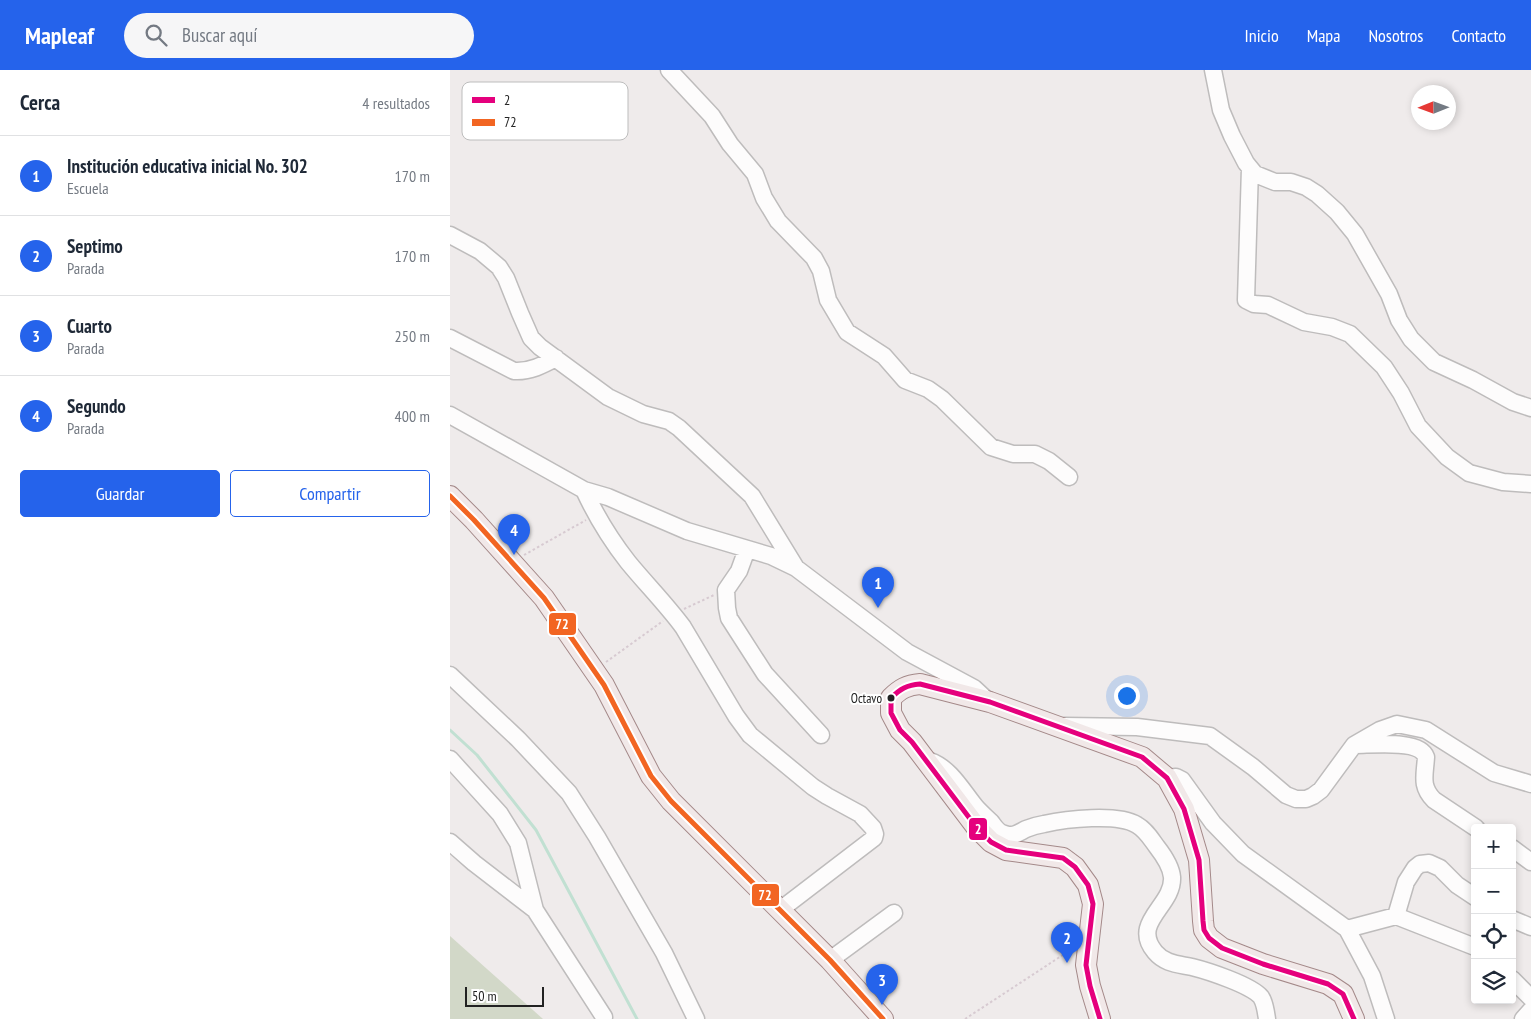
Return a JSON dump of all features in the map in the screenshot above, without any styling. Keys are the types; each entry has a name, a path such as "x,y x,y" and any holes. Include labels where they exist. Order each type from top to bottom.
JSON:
{"main road":[{"path":"450,496 544,598 604,685 651,776 671,802 830,960 882,1019"},
{"path":"1100,1019 1086,965 1092,904 1088,885 1076,867 1063,858 1006,850 991,842 977,828 926,759 900,730 891,714 891,698 900,689 909,684 920,684 990,702 1142,757 1167,778 1184,809 1199,860 1204,930 1209,938 1222,948 1262,964 1328,984 1343,994 1354,1019"}],"street":[{"path":"669,70 712,116 730,144 755,174 764,198 778,221 814,258 821,272 828,300 847,332 884,356 905,380 928,389 942,398 991,447 1013,454 1035,454 1049,460 1069,477"},
{"path":"1213,70 1221,110 1246,163 1255,174 1275,182 1291,182 1306,187 1318,194 1337,212 1355,234 1389,294 1399,320 1411,339 1434,362 1474,380 1513,402 1531,408"},
{"path":"1250,168 1246,300 1254,304 1268,305 1316,326 1332,327 1350,334 1384,366 1418,426 1447,457 1470,473 1503,482 1531,484"},
{"path":"450,235 480,251 499,267 506,278 531,338 540,346 608,397 643,414 669,421 679,428 752,496 796,568"},
{"path":"450,338 514,371 523,372 530,370 556,358"},
{"path":"450,415 584,490 608,497 687,531 771,556 796,568 907,652 974,688 990,702"},
{"path":"584,490 596,515 628,562 683,627 736,716 750,735 826,796 860,814 873,828 874,838 780,910"},
{"path":"747,549 739,571 726,590 726,608 729,618 765,674 821,735"},
{"path":"450,675 518,739 569,793 597,837 664,953 696,1019"},
{"path":"1052,725 1137,728 1210,736 1253,767 1286,795 1296,800 1306,799 1321,790 1354,745 1380,730 1396,724 1426,730 1494,773 1531,784"},
{"path":"1354,745 1402,744 1421,750 1425,753 1426,757 1424,786 1428,794 1471,825"},
{"path":"450,759 500,814 518,843 535,910 604,1017"},
{"path":"926,759 939,764 1001,833 1012,836 1026,829 1044,824 1085,819 1125,820 1138,825 1148,834 1163,854 1170,869 1172,879 1168,893 1147,928 1148,942 1164,960 1176,965 1210,972 1232,980 1255,992 1263,999 1267,1019"},
{"path":"1167,778 1176,777 1182,780 1213,823 1244,854 1347,929 1372,976 1386,1019"},
{"path":"450,842 535,910"},
{"path":"1516,851 1531,862"},
{"path":"1396,916 1406,882 1415,868 1425,862 1440,868 1457,885 1471,894"},
{"path":"830,960 894,913"},
{"path":"1347,929 1396,916 1471,945"},
{"path":"1516,921 1531,927"},
{"path":"1516,983 1531,998"},
{"path":"1523,1019 1531,1010"}],"path":[{"path":"512,562 596,515"},
{"path":"594,670 673,614 726,590"},
{"path":"965,1019 1088,938"}],"green space":[{"path":"450,936 543,1019 450,1019"}],"waterway":[{"path":"450,730 477,755 536,830 637,1019"}],"transit line":[{"name":"72","path":"450,496 544,598 604,685 651,776 671,801 830,960 883,1019"},
{"name":"2","path":"1100,1019 1086,965 1093,904 1088,885 1075,867 1063,858 1006,850 991,842 977,828 912,742 900,730 891,713 891,698 907,686 920,684 990,702 1142,757 1167,778 1184,809 1199,860 1204,930 1209,938 1222,948 1263,964 1328,984 1343,994 1354,1019"}],"place":[{"name":"Segundo","path":"514,555"},
{"name":"Institución educativa inicial No. 302","path":"878,608"},
{"name":"Octavo","path":"891,698"},
{"name":"Septimo","path":"1067,963"},
{"name":"Cuarto","path":"882,1005"}]}
